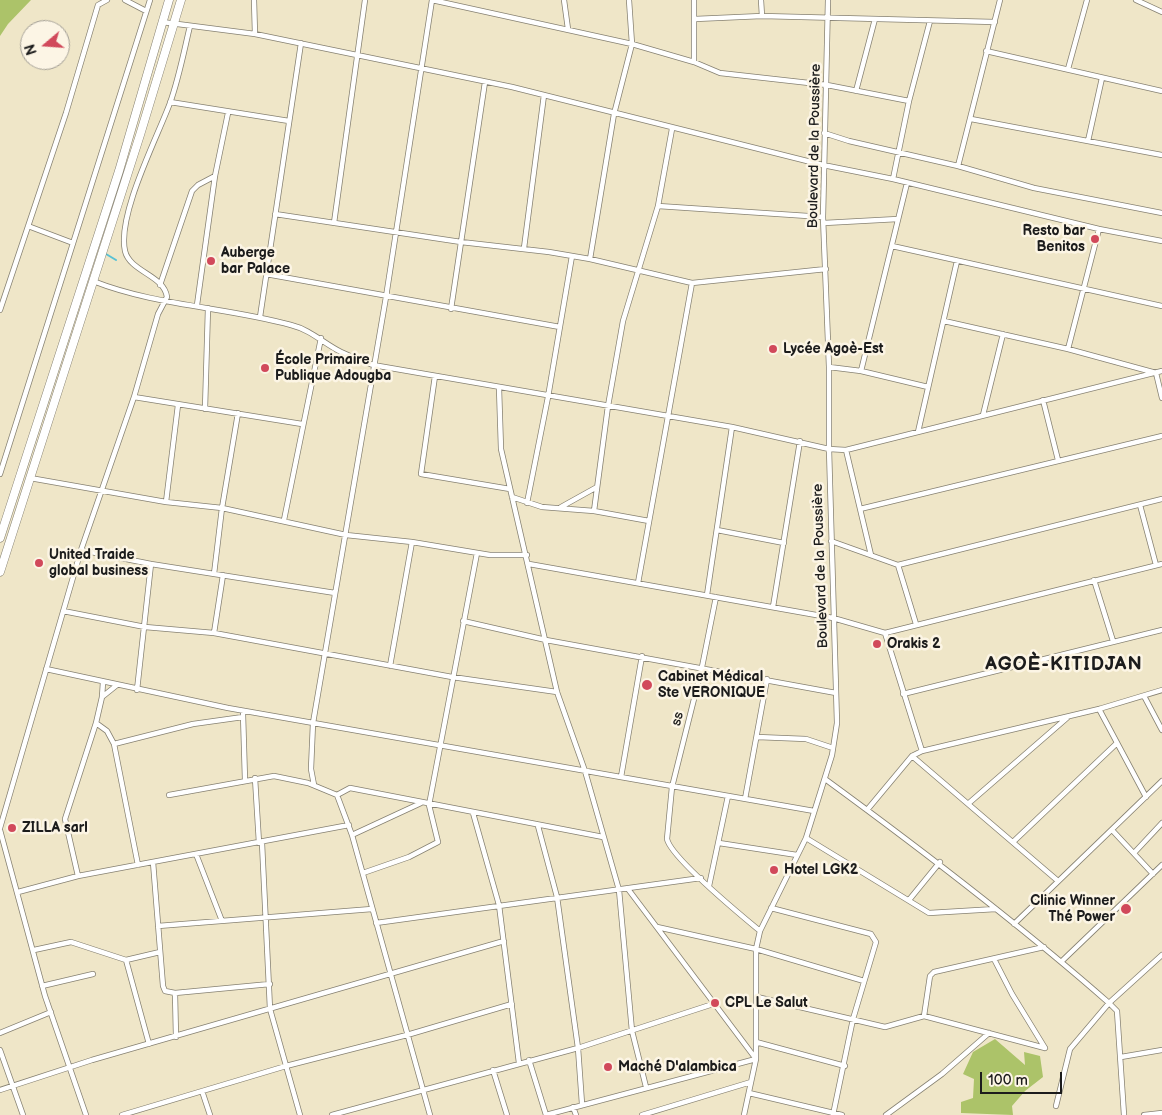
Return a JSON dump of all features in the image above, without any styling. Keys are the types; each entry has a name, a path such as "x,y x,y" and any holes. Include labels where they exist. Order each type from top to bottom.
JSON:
{"main road":[{"path":"0,538 119,171 170,0"},
{"path":"0,572 181,0"}],"street":[{"path":"0,310 66,113 98,5 107,0"},
{"path":"124,0 146,11"},
{"path":"0,474 150,0"},
{"path":"254,0 255,34"},
{"path":"334,223 356,53 365,0"},
{"path":"314,785 311,769 313,723 386,298 432,0 632,44 694,62 715,72 827,85 909,101"},
{"path":"564,0 568,29"},
{"path":"590,259 614,114 632,44 629,0"},
{"path":"694,0 694,62"},
{"path":"761,0 762,16"},
{"name":"Boulevard de la Poussière","path":"744,1115 756,1058 756,949 760,931 806,838 825,778 837,723 831,541 829,367 823,217 828,0"},
{"path":"958,166 1000,0"},
{"path":"1068,69 1087,0"},
{"path":"1136,0 1162,12"},
{"path":"695,19 762,16 995,22"},
{"path":"856,90 875,19"},
{"path":"893,179 909,101 930,21"},
{"path":"162,22 255,34 356,53 544,95 672,129 823,165 893,179 1099,229 1162,241"},
{"path":"86,1115 42,986 34,950 0,829 80,550 134,397 158,314 166,301 166,293 160,285 128,259 125,252 124,230 144,167 170,102 190,26"},
{"path":"260,317 301,43"},
{"path":"986,52 1162,91"},
{"path":"1088,141 1102,78"},
{"path":"451,309 485,82"},
{"path":"524,248 544,95"},
{"path":"170,102 289,121"},
{"path":"197,305 215,176 228,112"},
{"path":"971,119 1162,155"},
{"path":"594,511 608,406 623,321 628,297 640,270 658,206 672,129"},
{"path":"824,133 849,141 958,166 1034,188 1162,213"},
{"path":"160,285 192,191 198,185 215,176"},
{"path":"861,371 907,183"},
{"path":"658,206 823,217"},
{"path":"275,214 461,242 524,248 590,259 692,283 826,269"},
{"path":"824,223 898,219"},
{"path":"28,226 73,243"},
{"path":"1068,350 1099,229"},
{"path":"892,246 1083,290 1162,306"},
{"path":"527,503 548,397 572,256"},
{"path":"918,432 957,260"},
{"path":"266,274 386,298 560,327"},
{"path":"93,281 130,295 260,317 305,329 342,352 373,365 548,397 668,415 800,441 829,449 846,450 1162,371"},
{"path":"638,583 692,283"},
{"path":"205,409 208,308"},
{"path":"944,321 1156,373"},
{"path":"983,415 1003,334"},
{"path":"284,520 321,338"},
{"path":"829,367 861,371 928,387"},
{"path":"1156,373 1162,398"},
{"path":"435,376 421,474 510,489"},
{"path":"499,388 500,440 557,692 585,771 619,890 632,1031 646,1087"},
{"path":"134,397 302,424"},
{"path":"1043,400 1058,460"},
{"path":"166,502 178,405"},
{"path":"214,574 222,508 238,413"},
{"path":"707,596 732,427"},
{"path":"860,509 1162,436"},
{"path":"774,607 800,441"},
{"path":"0,449 7,450"},
{"path":"846,450 871,555"},
{"path":"29,477 166,502 222,508 346,535 412,542 477,553 527,555"},
{"path":"560,508 597,487"},
{"path":"512,498 527,503 594,511 649,521"},
{"path":"831,541 898,565 1162,499"},
{"path":"1140,505 1156,565"},
{"path":"717,530 784,543"},
{"path":"390,666 412,542"},
{"path":"80,550 151,564 335,593"},
{"path":"363,873 409,857 437,843 438,839 429,805 477,553"},
{"path":"138,690 151,564"},
{"path":"529,564 833,618 885,633 1162,564"},
{"path":"898,565 916,624"},
{"path":"214,633 223,575"},
{"path":"1094,580 1113,641"},
{"name":"ss","path":"700,878 670,846 667,839 672,787 702,667 716,597"},
{"path":"63,611 145,627 214,633 452,677 557,692"},
{"path":"464,621 546,640 642,656 836,693"},
{"path":"903,694 1162,630"},
{"path":"885,633 922,751"},
{"path":"621,777 642,656"},
{"path":"46,669 117,686 243,711 814,811"},
{"path":"745,799 767,679"},
{"path":"78,876 66,819 96,723 102,697 103,682"},
{"path":"102,697 117,686"},
{"path":"867,810 912,756 922,751 1099,709 1162,690"},
{"path":"1144,696 1162,730"},
{"path":"1099,709 1146,797"},
{"path":"243,711 245,780"},
{"path":"969,803 1070,716"},
{"path":"114,744 193,724 243,718"},
{"path":"96,723 107,731 114,744 138,865"},
{"path":"757,737 806,739 833,748"},
{"path":"1013,842 1116,744"},
{"path":"912,756 1058,881"},
{"path":"169,795 255,778 279,776 314,785 337,795 352,835 430,1115"},
{"path":"255,778 267,917 270,1009 300,1115"},
{"path":"825,778 940,862 1014,924 1062,961 1109,1003 1116,1011 1124,1115"},
{"path":"1014,924 1162,781"},
{"path":"337,795 350,788 429,805 603,837"},
{"path":"709,886 728,796"},
{"path":"352,835 420,803"},
{"path":"473,813 499,905 519,1063"},
{"path":"1134,854 1162,823"},
{"path":"18,892 78,876 349,825"},
{"path":"538,826 557,897 578,1048 582,1104"},
{"path":"1112,830 1153,874"},
{"path":"806,838 932,914 996,909"},
{"path":"719,842 797,854"},
{"path":"196,854 222,921"},
{"path":"153,862 162,986 165,991 175,993 270,984"},
{"path":"909,900 940,862"},
{"path":"1062,961 1162,865"},
{"path":"376,923 700,878 760,931"},
{"path":"529,1060 546,1115 756,1058 713,1004 658,927 628,889"},
{"path":"771,908 871,934 876,942 853,1019 845,1066 833,1114"},
{"path":"158,926 372,909"},
{"path":"658,927 756,949 864,981"},
{"path":"0,1090 149,1044 504,941"},
{"path":"34,950 54,944 71,942 126,960 160,952"},
{"path":"924,1016 931,974 1044,947"},
{"path":"1056,1106 1070,1049 1109,1003 1162,955"},
{"path":"757,997 889,1027 924,1016 1045,1048 1012,994 994,959"},
{"path":"126,960 149,1044"},
{"path":"42,986 93,974"},
{"path":"175,993 176,1037"},
{"path":"122,1115 286,1066 407,1035 512,1004"},
{"path":"332,1115 578,1048 713,1004"},
{"path":"0,1033 51,1012"},
{"path":"886,1115 942,1074 989,1033"},
{"path":"756,1042 845,1066"},
{"path":"0,1050 23,1115"},
{"path":"1121,1057 1162,1050"},
{"path":"493,1070 507,1115"},
{"path":"642,1115 751,1082"},
{"path":"202,1092 210,1115"},
{"path":"749,1093 842,1115"},
{"path":"573,1107 576,1115"},
{"path":"1144,1115 1162,1113"}],"green space":[{"path":"0,0 31,0 8,24 0,36"},
{"path":"995,1039 1025,1065 1024,1052 1040,1056 1043,1077 1025,1091 1012,1106 1013,1115 961,1113 961,1102 973,1098 974,1079 963,1074 973,1052"}],"waterway":[{"path":"106,254 116,260"}],"place":[{"name":"Resto bar Benitos","path":"1095,239"},
{"name":"Auberge bar Palace","path":"211,261"},
{"name":"Lycée Agoè-Est","path":"773,349"},
{"name":"École Primaire Publique Adougba","path":"265,368"},
{"name":"United Traide global business","path":"39,563"},
{"name":"Orakis 2","path":"877,644"},
{"name":"Cabinet Médical Ste VERONIQUE","path":"647,685"},
{"name":"ZILLA sarl","path":"12,828"},
{"name":"Hotel LGK2","path":"774,870"},
{"name":"Clinic Winner Thé Power","path":"1126,909"},
{"name":"CPL Le Salut","path":"715,1003"},
{"name":"Maché D'alambica","path":"608,1067"}],"district":[{"name":"AGOÈ-KITIDJAN","path":"1064,665"}]}
